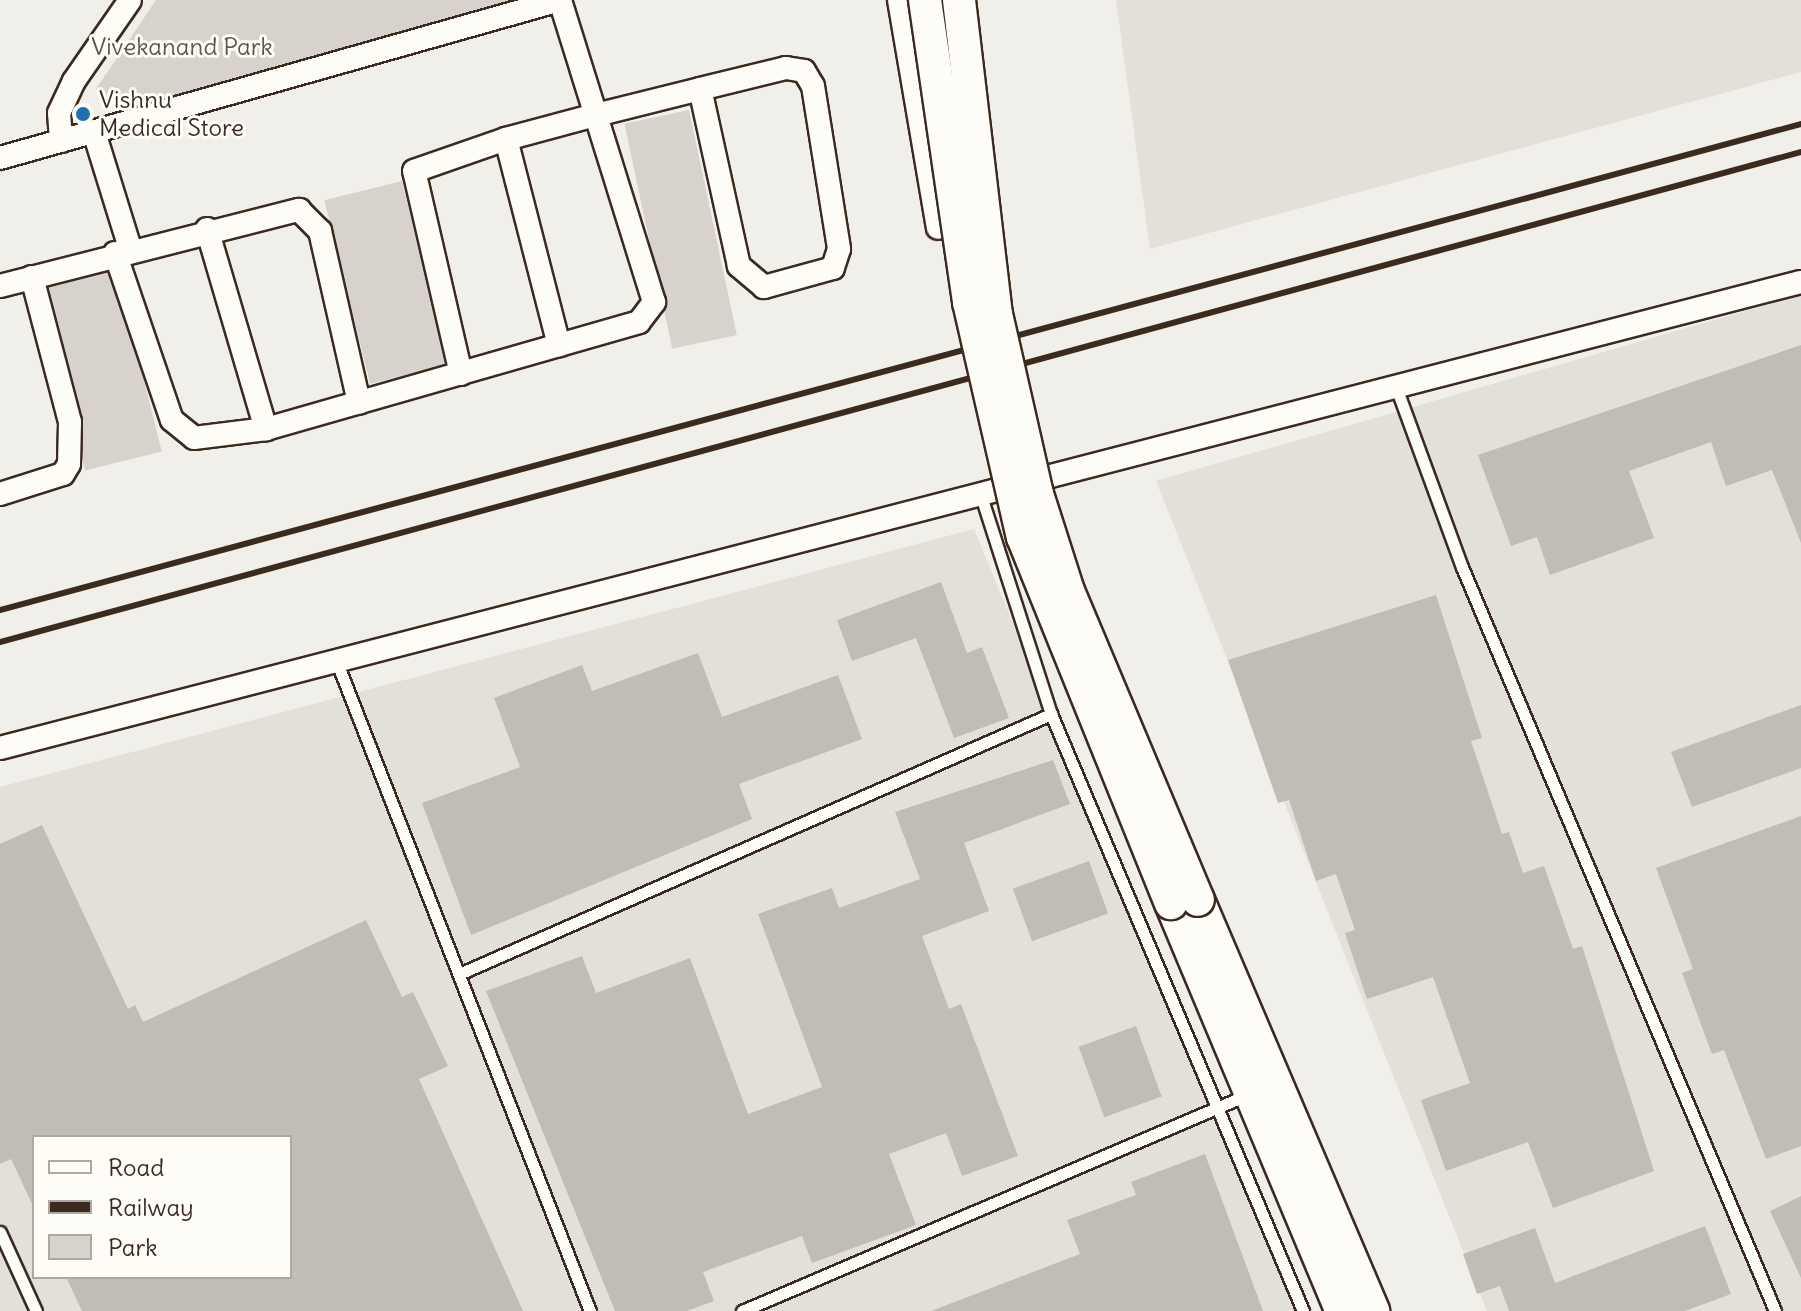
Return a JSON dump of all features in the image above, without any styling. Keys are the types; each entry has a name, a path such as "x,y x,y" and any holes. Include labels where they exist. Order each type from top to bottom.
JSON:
{"main road":[{"path":"925,0 969,302 1023,537 1184,902 1373,1311"},
{"path":"959,0 996,314 1037,494 1068,591 1184,902 1251,1093 1342,1311"}],"street":[{"path":"61,141 59,113 74,81 130,0"},
{"path":"0,158 514,6 560,0 592,116 654,302 639,322 266,429 181,433 123,251 94,132"},
{"path":"899,0 938,228"},
{"path":"461,374 414,171 506,139 592,116 700,89 786,68 804,71 813,86 839,249 833,268 764,287 739,266 700,89"},
{"path":"506,139 559,345"},
{"path":"0,286 289,209 313,220 359,403"},
{"path":"207,229 266,429"},
{"path":"0,494 63,474 69,464 70,422 32,277"},
{"path":"0,748 334,656 1801,282"}],"lane":[{"path":"1396,387 1462,567 1775,1311"},
{"path":"980,493 1051,714 1303,1311"},
{"path":"334,656 590,1311"},
{"path":"459,974 1051,714"},
{"path":"742,1311 1251,1093"},
{"path":"0,1232 36,1311"}],"shaded area":[{"path":"1116,0 1801,0 1801,72 1150,249"},
{"path":"1801,295 1801,1311 1487,1311 1156,481"},
{"path":"974,529 1298,1311 0,1311 0,787"}],"green space":[{"name":"Vivekanand Park","path":"156,0 506,0 507,6 127,112 96,89"},
{"path":"689,110 737,335 672,349 624,124"},
{"path":"402,181 448,364 370,384 324,200"},
{"path":"116,268 162,451 85,470 39,287"}],"building":[{"path":"1801,345 1801,543 1772,470 1726,486 1711,442 1629,471 1654,538 1550,575 1537,537 1511,546 1478,455"},
{"path":"941,582 967,653 982,647 1009,718 954,738 916,638 852,661 837,620"},
{"path":"1436,595 1482,738 1471,741 1502,834 1509,832 1523,873 1544,866 1573,949 1582,946 1654,1171 1553,1208 1528,1142 1446,1171 1421,1100 1470,1083 1433,977 1367,999 1345,933 1355,930 1336,874 1316,881 1289,800 1278,803 1228,660"},
{"path":"698,653 722,717 838,675 862,739 739,784 752,819 471,935 422,803 520,767 494,698 582,665 592,691"},
{"path":"1801,705 1801,768 1692,807 1671,752"},
{"path":"1053,760 1070,804 964,843 989,911 922,936 949,1009 961,1004 1018,1156 962,1176 946,1133 889,1154 916,1225 812,1263 802,1236 703,1272 714,1301 687,1311 615,1311 486,991 582,956 596,993 690,958 748,1114 822,1087 758,914 832,888 839,908 920,879 895,812"},
{"path":"1801,816 1801,1146 1766,1159 1724,1050 1712,1054 1682,973 1693,969 1656,868"},
{"path":"42,825 128,1009 135,1005 143,1022 366,920 402,997 413,992 448,1066 419,1079 523,1311 82,1311 67,1279 292,1279 292,1135 32,1135 32,1204 11,1159 0,1164 0,844"},
{"path":"1089,861 1108,914 1032,941 1013,889"},
{"path":"1136,1026 1162,1096 1104,1117 1079,1047"},
{"path":"1205,1154 1263,1311 931,1311 1080,1254 1067,1220 1136,1195 1131,1182"},
{"path":"1801,1196 1801,1278 1770,1211"},
{"path":"1705,1226 1731,1294 1685,1311 1509,1311 1500,1286 1477,1294 1463,1254 1535,1228 1555,1283"}],"railway":[{"path":"0,610 1801,124"},
{"path":"0,642 1801,152"}],"place":[{"name":"Vishnu Medical Store","path":"83,114"}]}
